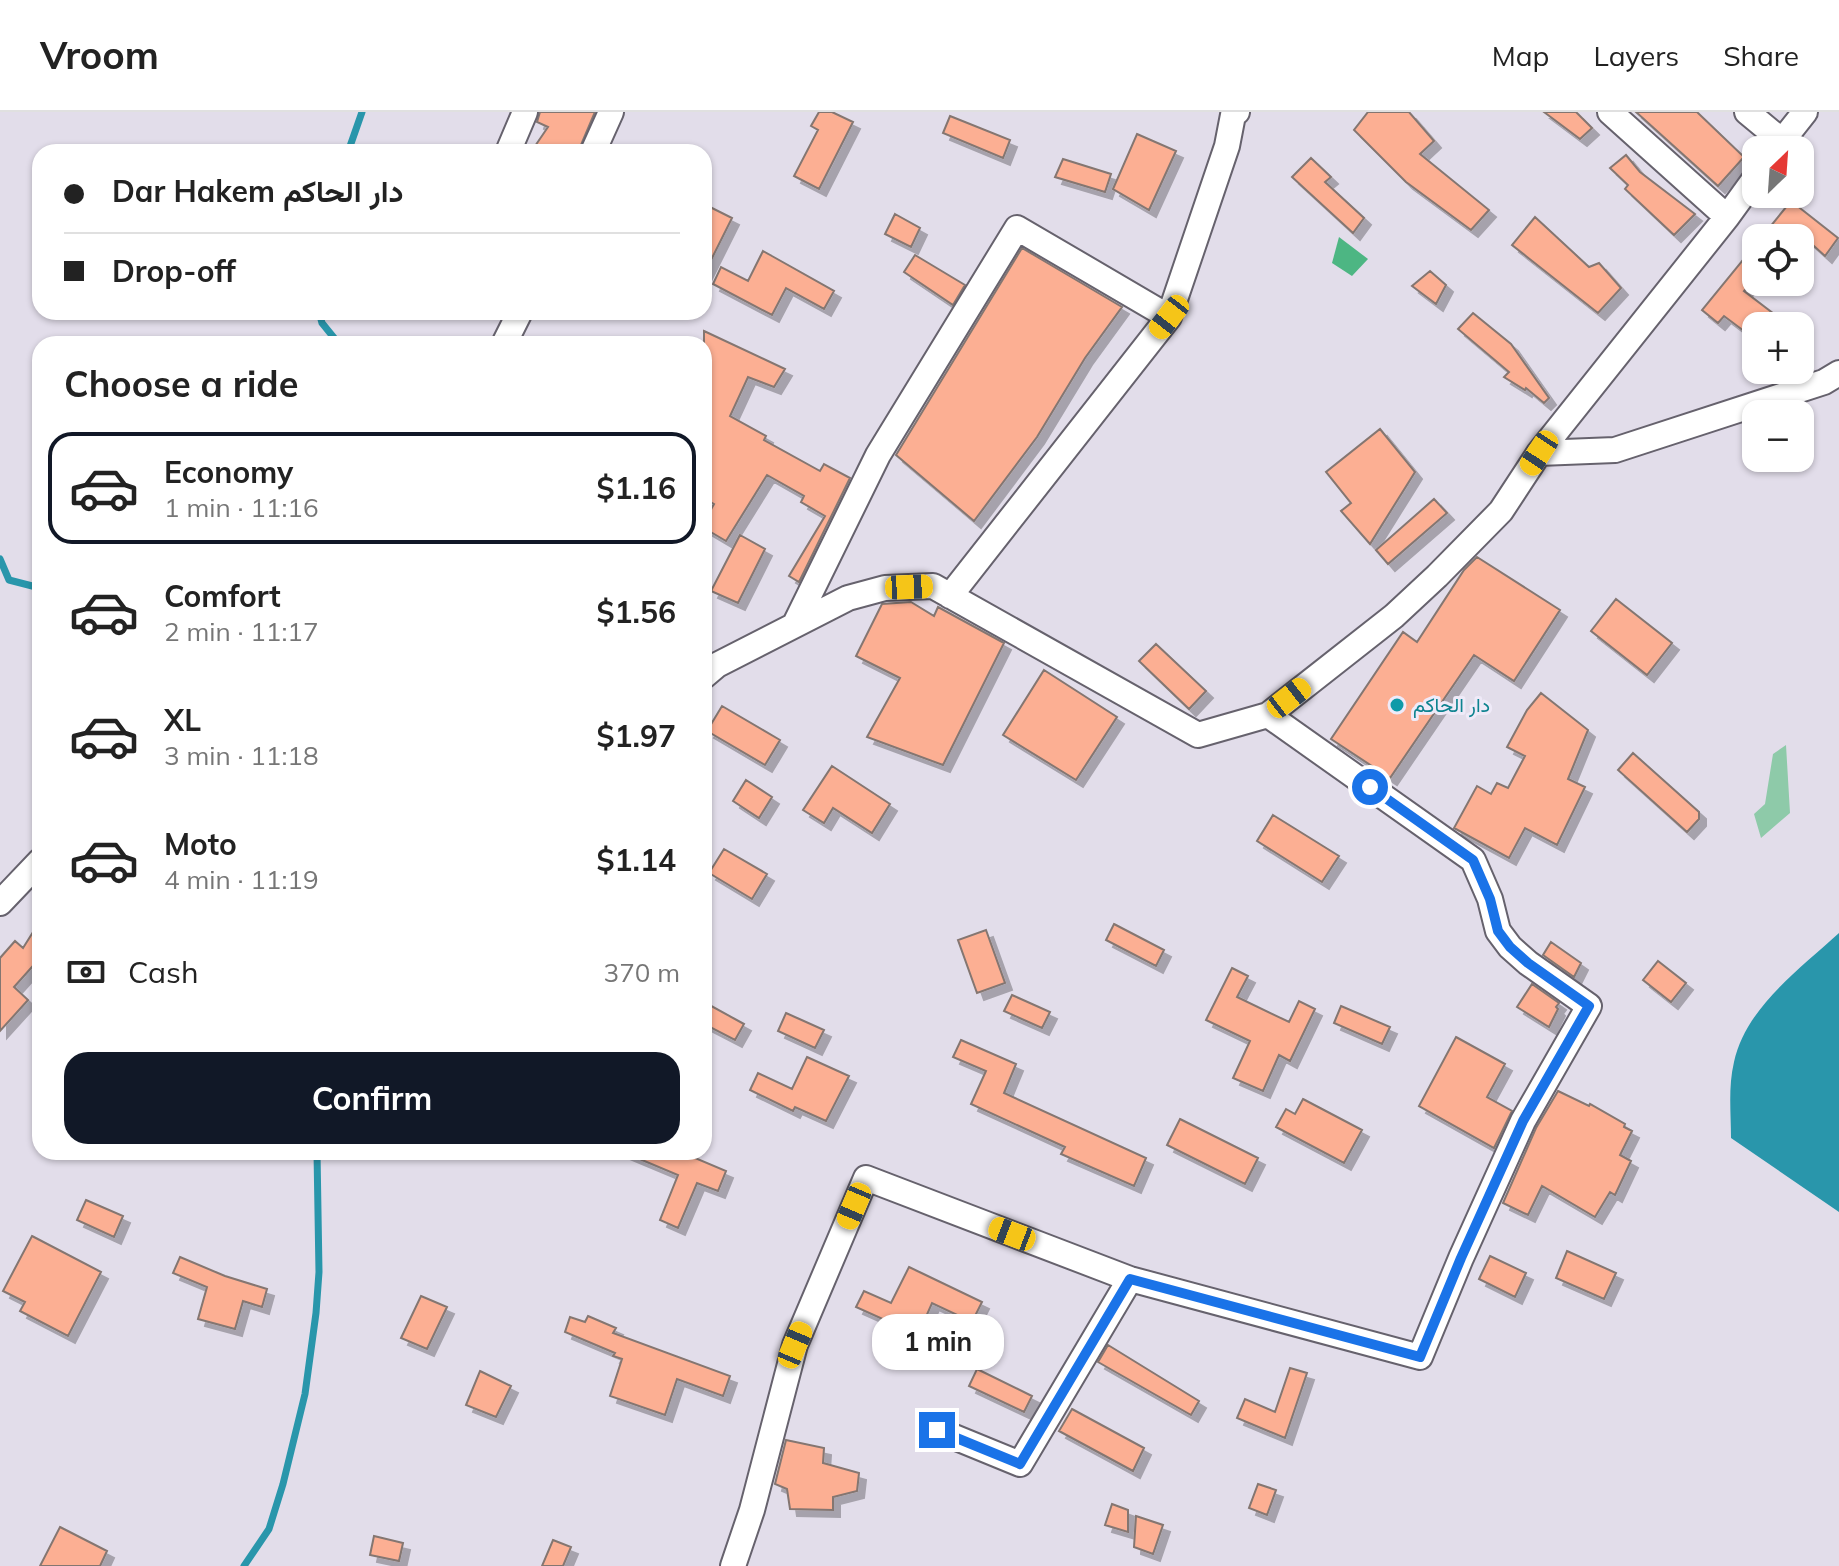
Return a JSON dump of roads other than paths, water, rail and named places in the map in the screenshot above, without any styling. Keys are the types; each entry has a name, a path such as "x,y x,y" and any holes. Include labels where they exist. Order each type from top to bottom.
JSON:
{"street":[{"path":"511,144 525,112"},
{"path":"597,144 611,112"},
{"path":"950,596 1169,317 1227,146 1233,115 1237,112"},
{"path":"1610,112 1727,217"},
{"path":"1747,112 1770,136"},
{"path":"1787,136 1805,112"},
{"path":"712,669 848,598 885,588 933,586 1198,735 1268,715 1394,616 1501,511 1539,453 1742,196"},
{"path":"795,624 878,455 1017,228 1169,317"},
{"path":"1539,453 1615,450 1824,382 1839,373"},
{"path":"733,1566 752,1510 795,1345 866,1178 1130,1279 1420,1357 1523,1121 1589,1006 1510,947 1498,931 1490,899 1473,860 1268,715"},
{"path":"0,903 32,869"},
{"path":"937,1430 1020,1464 1130,1279"}],"water":[{"path":"1839,933 1839,1212 1731,1138 1730,1100 1734,1062 1750,1024 1776,990"}],"waterway":[{"path":"351,144 362,112"},
{"path":"321,320 333,336"},
{"path":"0,559 9,580 32,586"},
{"path":"244,1566 269,1529 305,1394 319,1272 317,1160"}],"place":[{"name":"دار الحاكم","path":"1397,705"}]}
